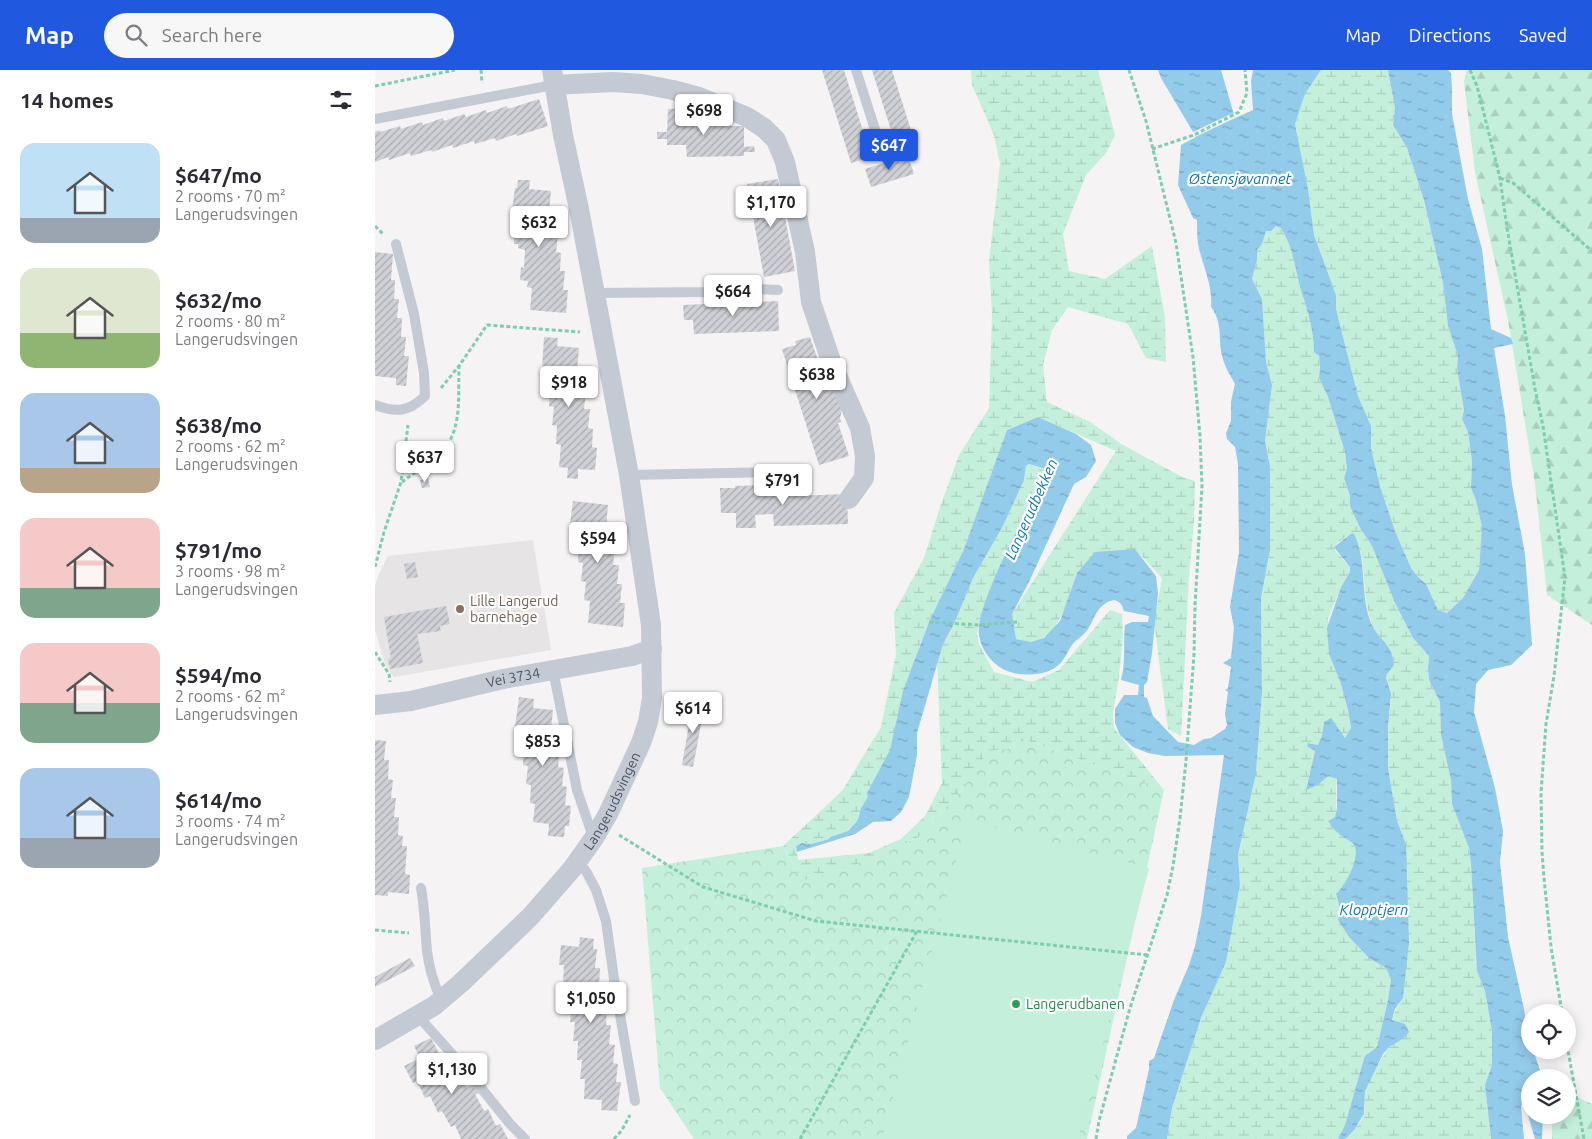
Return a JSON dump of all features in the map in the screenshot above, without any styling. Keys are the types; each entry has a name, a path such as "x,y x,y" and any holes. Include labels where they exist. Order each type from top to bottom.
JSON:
{"street":[{"name":"Langerudsvingen","path":"375,1040 418,1016 441,1000 530,917 578,860 598,831 641,743 648,722 652,698 651,625 629,475 553,78"},
{"path":"553,78 642,84 673,90 747,117 764,128 776,140 785,162 805,252 811,302 832,364 860,428 865,456 864,478 849,499"},
{"name":"Vei 3734","path":"385,704 411,701 503,679 632,656 652,649"}],"lane":[{"path":"856,70 881,148"},
{"path":"375,119 553,78"},
{"path":"375,405 404,410 416,404 425,396 424,373 414,314 396,244"},
{"path":"595,293 710,292 741,288 778,290"},
{"path":"629,475 783,472 807,474"},
{"path":"553,670 577,790 598,831"},
{"path":"578,860 596,890 605,921 635,1101"},
{"path":"421,888 425,910 427,953 432,977 441,1000"},
{"path":"418,1016 525,1139"}],"path":[{"path":"375,86 455,70"},
{"path":"1096,1139 1099,1121 1130,1008 1167,895 1173,866 1188,737 1202,486 1193,357 1176,243 1145,121 1129,70"},
{"path":"1152,150 1194,135 1239,112 1247,93 1245,70"},
{"path":"1470,70 1480,95 1500,178 1507,228 1543,426 1565,577 1554,676 1546,724 1541,793 1544,878 1551,946 1561,1004"},
{"path":"1500,178 1513,183 1592,251"},
{"path":"425,396 439,391 487,325 602,334"},
{"path":"401,482 439,454 447,445 457,417 459,366"},
{"path":"375,566 401,482 410,407"},
{"path":"929,622 979,625 1017,622"},
{"path":"375,652 389,674 385,704"},
{"path":"598,831 703,887 816,921 1148,955"},
{"path":"375,930 426,934"},
{"path":"800,1139 917,931"},
{"path":"1570,1059 1584,1139"},
{"path":"614,1139 628,1122 635,1101"}],"shaded area":[{"name":"Lille Langerud barnehage","path":"533,540 551,650 394,677 385,664 375,630 375,587 388,556"}],"green space":[{"path":"971,70 1098,70 1115,135 1106,153 1086,175 1063,234 1069,271 1105,279 1152,246 1165,318 1166,362 1146,358 1128,324 1068,307 1052,330 1043,365 1047,402 1090,422 1123,445 1182,477 1195,481 1181,736 1168,729 1154,622 1162,578 1135,549 1077,573 1067,603 1050,633 1042,639 1032,642 1016,639 1012,614 1116,451 1038,417 1007,430 964,549 920,645 890,750 861,808 858,820 848,831 829,839 811,844 802,843 796,846 798,860 869,853 901,839 925,816 942,783 937,660 973,578 1003,526 1024,480 1026,466 1029,464 1045,470 1046,474 1013,540 984,607 977,633 979,644 994,672 1032,682 1059,670 1110,610 1122,614 1123,636 1113,713 1114,728 1164,790 1020,738 1008,749 988,752 961,791 919,837 872,860 802,881 783,846 842,791 881,727 896,654 894,613 924,558 959,455 989,408 992,315 989,262 1000,164 994,135 972,85"},
{"path":"1321,70 1388,70 1395,108 1393,125 1407,148 1424,200 1443,283 1448,326 1458,356 1457,369 1464,410 1462,419 1468,432 1472,461 1471,488 1476,499 1482,527 1479,570 1463,598 1447,613 1438,610 1426,584 1411,568 1395,531 1380,486 1371,448 1371,426 1358,396 1336,309 1336,295 1314,235 1308,189 1295,124 1305,94"},
{"path":"1467,70 1592,70 1592,625 1547,595 1535,484 1508,320 1475,172 1464,81"},
{"path":"1276,226 1281,228 1291,249 1310,319 1314,352 1319,356 1319,378 1328,397 1345,452 1347,469 1344,478 1350,496 1350,506 1360,528 1372,546 1395,603 1413,638 1429,656 1429,680 1440,702 1441,735 1451,780 1452,804 1469,848 1477,971 1485,991 1492,1031 1492,1065 1485,1085 1491,1139 1345,1139 1364,1115 1367,1086 1389,1046 1393,1019 1403,998 1406,844 1397,821 1388,768 1388,727 1391,700 1386,678 1394,664 1393,657 1391,651 1375,630 1369,616 1359,546 1352,533 1336,544 1335,550 1350,567 1350,572 1341,587 1328,619 1329,654 1340,681 1351,728 1345,738 1331,719 1324,722 1322,736 1318,745 1308,747 1315,751 1306,789 1318,785 1328,776 1337,779 1335,817 1328,821 1337,832 1354,845 1356,851 1351,871 1336,895 1340,908 1338,920 1349,937 1369,958 1386,968 1391,981 1377,1047 1365,1056 1345,1125 1338,1139 1167,1139 1172,1108 1201,1018 1226,962 1240,885 1238,855 1256,773 1262,692 1261,598 1270,550 1270,466 1265,441 1272,385 1266,362 1262,299 1252,279 1257,260 1257,250 1262,244 1266,231"},
{"path":"1020,738 1164,790 1087,1139 694,1139 660,1088 642,868 783,846 802,881 871,860 919,837 961,791 988,751 1008,749"},
{"name":"Langerudbanen","path":"967,820 1149,868 1078,1139 882,1139"},
{"path":"1576,1097 1592,1104 1592,1139 1552,1139 1552,1124 1576,1124"}],"water":[{"name":"Østensjøvannet","path":"1158,70 1221,70 1235,118 1253,110 1251,81 1253,70 1321,70 1305,94 1295,124 1308,189 1314,235 1336,295 1336,309 1358,396 1371,426 1371,448 1380,486 1395,531 1411,568 1426,584 1438,610 1447,613 1463,598 1479,570 1482,527 1476,500 1471,488 1472,461 1468,432 1462,419 1464,410 1457,369 1458,356 1448,326 1443,283 1424,200 1407,148 1393,125 1395,108 1388,70 1448,70 1451,73 1452,114 1468,199 1482,249 1491,329 1511,338 1513,344 1494,348 1505,416 1512,485 1525,554 1532,645 1511,665 1488,670 1476,684 1474,712 1495,788 1503,831 1500,862 1508,937 1523,1004 1521,1004 1521,1059 1536,1059 1540,1069 1521,1069 1521,1124 1523,1124 1524,1139 1491,1139 1485,1085 1492,1065 1492,1031 1485,991 1477,971 1469,848 1452,804 1451,780 1441,735 1440,702 1429,680 1429,656 1413,638 1395,603 1372,546 1360,528 1350,506 1350,496 1344,478 1347,469 1345,452 1328,397 1319,378 1319,356 1314,352 1310,319 1291,250 1281,228 1276,226 1271,231 1266,231 1262,244 1257,250 1257,260 1252,279 1262,299 1266,362 1272,385 1265,441 1270,466 1270,550 1261,598 1262,692 1256,773 1238,855 1240,885 1226,962 1201,1018 1172,1108 1167,1139 1127,1139 1127,1136 1136,1128 1149,1069 1149,1061 1154,1058 1195,946 1224,755 1165,756 1148,753 1133,747 1120,735 1115,723 1115,709 1124,695 1138,695 1139,685 1121,680 1125,625 1132,622 1148,622 1149,616 1124,611 1121,604 1114,600 1100,608 1086,631 1074,643 1061,662 1051,670 1038,674 1017,674 1005,670 988,656 979,635 980,621 985,602 1005,555 1046,475 1045,469 1029,464 1026,466 1024,480 1003,526 973,578 954,624 943,644 917,733 917,755 909,797 901,812 891,821 873,822 855,834 797,852 796,846 802,843 811,844 829,839 848,831 858,820 861,808 868,797 867,793 890,750 903,691 929,622 964,549 1007,430 1038,417 1076,434 1091,445 1096,461 1086,477 1074,484 1029,582 1012,614 1016,639 1031,642 1044,638 1060,621 1077,573 1095,552 1135,549 1156,576 1158,593 1152,653 1147,682 1144,685 1144,697 1147,698 1153,716 1178,742 1194,745 1204,739 1211,738 1225,729 1227,725 1225,714 1228,692 1225,690 1228,688 1231,667 1223,663 1231,658 1234,628 1230,607 1239,552 1238,464 1235,447 1227,439 1226,433 1231,421 1231,401 1235,384 1225,366 1221,352 1218,320 1211,307 1209,283 1198,244 1197,220 1193,218 1178,185 1181,145 1196,137"},
{"name":"Klopptjern","path":"1352,533 1361,556 1368,614 1375,630 1391,652 1394,665 1386,678 1391,694 1388,727 1388,768 1397,821 1406,844 1409,942 1403,998 1395,1009 1392,1020 1405,1024 1409,1032 1383,1054 1365,1091 1364,1114 1354,1130 1345,1139 1338,1139 1345,1125 1365,1056 1377,1047 1391,980 1386,968 1369,958 1349,937 1338,920 1340,908 1336,894 1344,885 1351,871 1356,850 1354,845 1337,832 1328,821 1335,817 1337,808 1337,779 1328,776 1318,785 1306,790 1315,751 1308,747 1307,743 1318,745 1322,736 1324,722 1331,718 1345,738 1351,728 1340,681 1329,654 1327,628 1341,587 1350,572 1350,567 1334,547"},
{"name":"Østensjøvannet","path":"1531,1124 1543,1124 1542,1139 1535,1139"}],"pier":[{"path":"1233,113 1235,118 1195,137 1193,132"}],"building":[{"path":"822,70 844,70 871,157 851,163"},
{"path":"872,70 892,70 915,143 897,149"},
{"path":"539,99 548,126 496,141 495,138 475,144 474,141 453,148 452,145 432,152 431,150 411,156 410,153 389,160 388,157 375,162 375,132 379,130 380,132 400,126 401,129 422,122 423,125 443,118 444,121 464,114 466,117 486,110 487,113 507,106 508,109"},
{"path":"683,108 683,115 716,115 716,126 744,126 744,147 754,146 755,152 744,152 744,156 687,157 686,145 667,145 667,139 657,139 657,132 667,132 668,109"},
{"path":"908,156 914,174 871,187 865,169"},
{"path":"778,179 795,271 764,277 747,184"},
{"path":"518,180 530,180 529,189 551,191 549,214 554,215 553,233 558,234 556,252 561,253 560,271 565,271 563,290 568,290 566,313 530,310 532,288 527,287 528,281 520,280 521,267 524,268 525,250 518,248 518,244 514,244 515,225 510,225 515,188 517,188"},
{"path":"375,252 393,254 391,280 395,280 394,299 399,299 397,318 402,318 401,337 406,337 404,356 409,356 406,386 396,385 396,378 375,376"},
{"path":"778,301 779,331 694,334 693,320 684,320 683,305"},
{"path":"544,337 558,338 557,346 579,348 577,371 582,372 581,390 586,390 584,409 590,409 588,428 593,429 592,447 597,448 595,470 578,469 578,479 567,478 568,468 559,467 561,445 556,444 557,426 552,425 554,407 549,406 550,388 545,387 547,369 542,368"},
{"path":"810,337 821,369 832,365 843,404 841,422 838,423 849,456 819,465 782,349 796,345 795,341"},
{"path":"428,478 430,487 422,488 420,480"},
{"path":"792,484 793,496 847,494 848,524 774,526 773,514 755,515 756,528 736,528 736,513 721,513 720,488"},
{"path":"573,501 608,505 606,527 611,527 609,546 615,546 613,565 619,565 617,584 622,584 620,603 625,603 623,627 588,623 590,601 584,600 586,582 581,581 583,563 578,562 579,544 574,543 576,525 570,524"},
{"path":"415,562 418,577 407,579 404,564"},
{"path":"446,606 450,624 440,626 441,631 417,634 423,663 390,669 388,659 391,658 384,617"},
{"path":"519,697 534,699 533,708 553,710 551,729 556,730 555,748 560,749 558,767 564,768 562,786 567,787 565,805 571,806 569,826 565,826 564,837 548,836 549,824 533,822 535,804 530,803 531,785 526,784 528,766 523,765 524,747 519,746 521,727 515,727"},
{"path":"693,701 705,703 693,767 682,765"},
{"path":"375,740 386,741 384,760 389,760 388,779 393,780 391,798 396,798 394,817 399,817 398,835 403,836 402,846 407,846 405,874 410,875 409,894 388,892 388,896 375,895"},
{"path":"580,937 594,939 593,949 597,949 595,968 600,968 599,987 603,987 603,997 608,997 606,1025 611,1025 609,1044 615,1045 613,1063 618,1064 616,1082 621,1082 617,1111 601,1110 602,1100 584,1099 585,1079 580,1079 582,1060 577,1060 578,1041 573,1041 575,1022 570,1022 572,1003 566,1003 568,984 563,984 564,965 559,965 561,945 579,947"},
{"path":"410,958 415,966 375,987 375,977"},
{"path":"431,1038 446,1067 450,1064 459,1081 463,1079 467,1088 473,1084 478,1093 475,1094 484,1111 488,1109 496,1126 500,1124 508,1139 461,1139 455,1125 451,1127 442,1111 438,1113 430,1096 425,1098 417,1081 413,1083 404,1066 420,1058 414,1046"}],"place":[{"name":"Lille Langerud barnehage","path":"460,609"},
{"name":"Langerudbanen","path":"1016,1004"}],"water label":[{"name":"Langerudbekken","path":"1031,509"}]}
